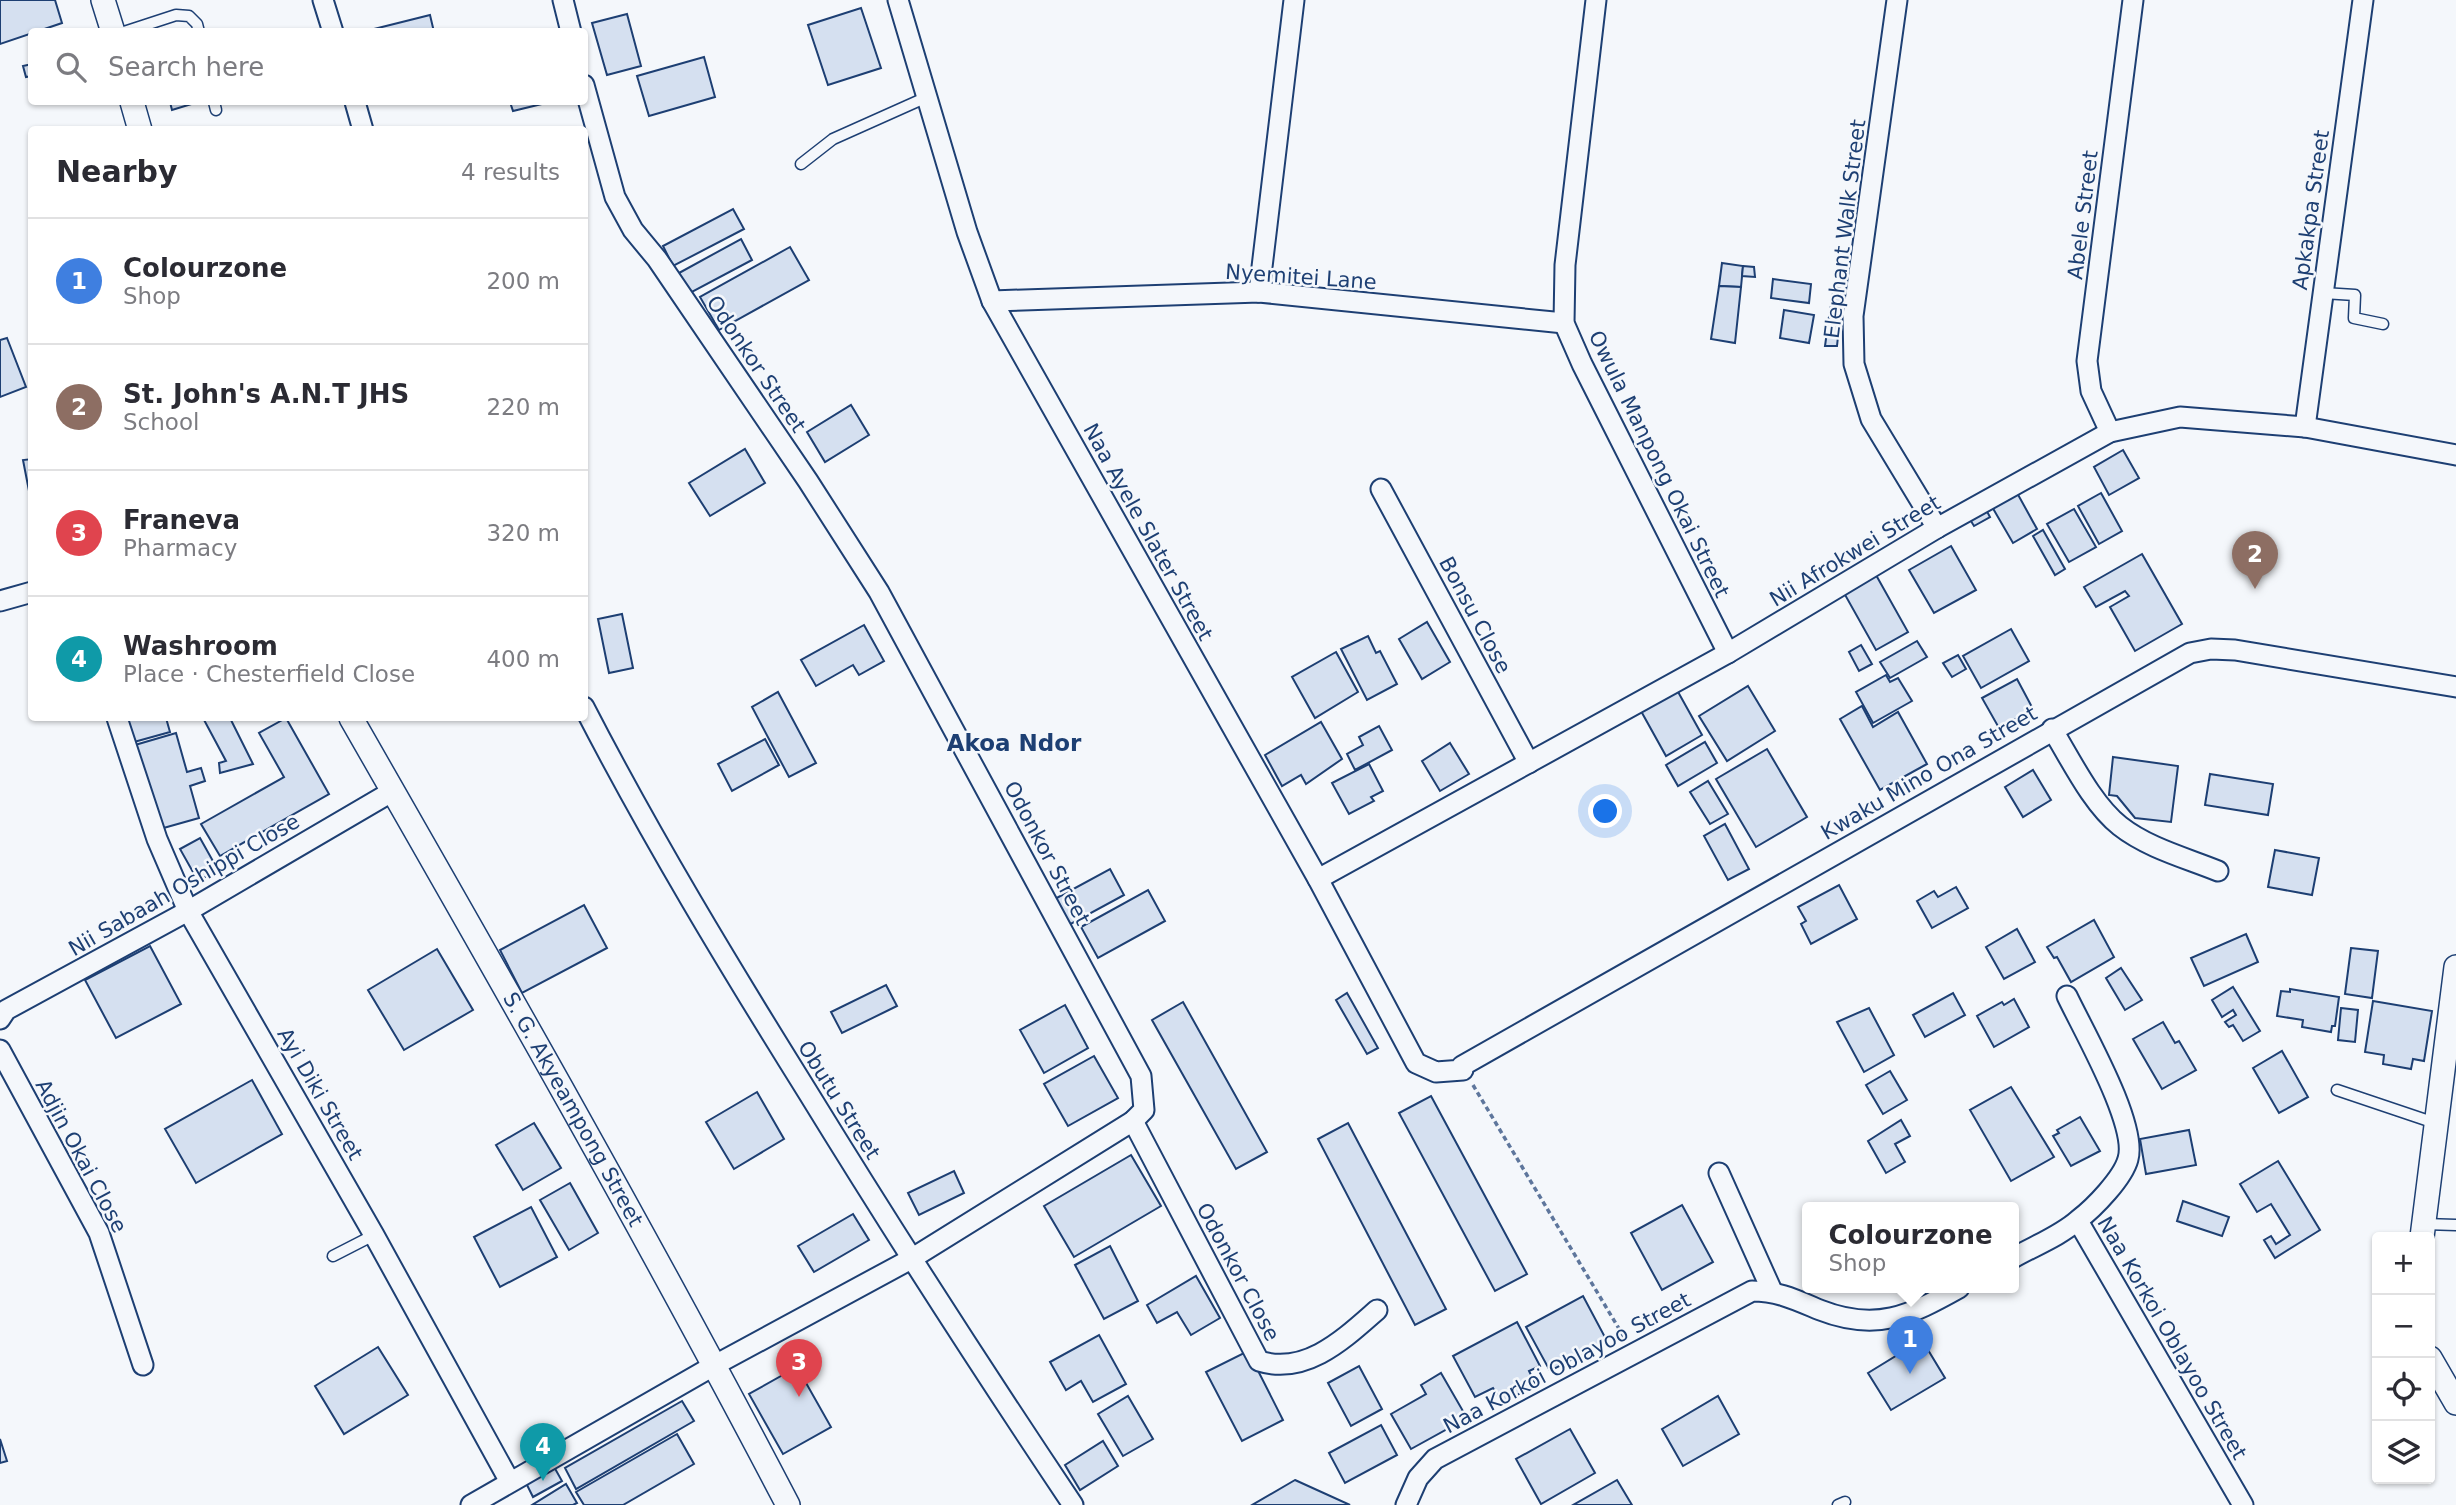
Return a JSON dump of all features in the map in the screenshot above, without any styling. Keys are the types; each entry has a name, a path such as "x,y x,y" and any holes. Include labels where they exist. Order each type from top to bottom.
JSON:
{"street":[{"path":"103,0 112,28"},
{"path":"323,0 332,28"},
{"path":"563,0 570,28"},
{"name":"Naa Ayele Slater Street","path":"898,0 967,232 992,301 1318,879 1416,1063 1436,1072 1463,1070"},
{"path":"1259,292 1294,0"},
{"name":"Owula Manpong Okai Street","path":"1596,0 1565,265 1564,323 1728,653"},
{"name":"Elephant Walk Street","path":"1897,0 1853,316 1854,364 1871,419 1937,528"},
{"name":"Abele Street","path":"2110,432 2091,391 2087,361 2133,0"},
{"name":"Apkakpa Street","path":"2305,427 2363,0"},
{"name":"Odonkor Street","path":"588,99 615,197 627,219 808,481 879,593 1141,1076 1144,1110 1133,1121"},
{"path":"133,105 139,126"},
{"path":"356,105 362,126"},
{"name":"Nyemitei Lane","path":"992,301 1259,292 1564,323"},
{"name":"Nii Afrokwei Street","path":"1318,879 1728,653 1937,528 2110,432 2180,417 2305,427 2456,454"},
{"name":"Bonsu Close","path":"1381,489 1529,762"},
{"path":"0,601 28,593"},
{"name":"Kwaku Mino Ona Street","path":"1463,1070 1462,1066 2190,653 2211,649 2235,650 2456,687"},
{"name":"Obutu Street","path":"588,715 735,974 911,1259 1073,1505"},
{"name":"Ayi Diki Street","path":"118,721 157,839 188,911 374,1235 510,1482"},
{"name":"S. G. Akyeampong Street","path":"353,721 566,1094 715,1365 788,1505"},
{"path":"2052,730 2100,806 2119,825 2138,838 2218,871"},
{"name":"Nii Sabaah Oshippi Close","path":"0,1019 6,1010 188,911 393,791"},
{"path":"2423,1231 2456,967"},
{"path":"2067,996 2122,1110 2129,1134 2129,1157 2122,1174 2078,1221"},
{"name":"Adjin Okai Close","path":"0,1050 99,1233 143,1364"},
{"path":"471,1505 715,1365 911,1259 1133,1121"},
{"name":"Odonkor Close","path":"1133,1121 1259,1361 1272,1365 1321,1355 1340,1343 1377,1310"},
{"path":"1718,1173 1772,1291 1843,1319 1870,1321 1897,1317 1917,1310 1949,1293"},
{"name":"Naa Korkoi Oblayoo Street","path":"2019,1255 2078,1221 2243,1505"},
{"name":"Naa Korkoi Oblayoo Street","path":"1406,1505 1418,1478 1435,1459 1752,1291 1772,1291"},
{"path":"2435,1367 2456,1403"}],"lane":[{"path":"136,28 176,15 189,16 198,28"},
{"path":"801,164 832,139 927,97"},
{"path":"2323,293 2355,295 2354,318 2383,324"},
{"path":"2337,1090 2435,1123"},
{"path":"2423,1231 2456,1225"},
{"path":"333,1256 374,1235"}],"path":[{"path":"1463,1070 1634,1354"}],"building":[{"path":"0,0 55,0 62,23 47,28 28,28 28,35 0,44"},
{"path":"861,8 881,68 828,85 808,25"},
{"path":"627,14 641,66 607,75 592,23"},
{"path":"430,15 433,28 378,28"},
{"path":"704,57 715,97 649,116 637,76"},
{"path":"28,65 28,77 26,77 23,66"},
{"path":"171,105 188,105 172,110"},
{"path":"511,105 538,105 513,111"},
{"path":"733,209 744,229 673,266 663,246"},
{"path":"741,239 752,260 690,293 679,273"},
{"path":"790,247 809,280 719,330 700,297"},
{"path":"1722,263 1743,266 1741,287 1719,286"},
{"path":"1743,266 1754,267 1755,277 1742,276"},
{"path":"1773,279 1811,284 1809,303 1771,298"},
{"path":"1719,286 1741,287 1735,343 1711,339"},
{"path":"1834,287 1845,290 1840,317 1829,317"},
{"path":"1784,310 1814,315 1809,343 1780,338"},
{"path":"1829,317 1840,317 1837,346 1825,346"},
{"path":"7,338 26,387 0,397 0,340"},
{"path":"851,405 869,435 825,462 807,432"},
{"path":"745,449 765,483 710,516 689,483"},
{"path":"2123,450 2139,478 2109,495 2094,467"},
{"path":"28,459 28,486 23,460"},
{"path":"2016,491 2037,529 2013,543 1991,505"},
{"path":"2101,493 2122,531 2099,544 2078,506"},
{"path":"1983,504 1990,517 1974,526 1966,513"},
{"path":"2074,509 2096,547 2069,562 2047,524"},
{"path":"2043,530 2065,569 2055,575 2033,536"},
{"path":"1951,546 1976,590 1934,613 1909,570"},
{"path":"2142,554 2182,624 2135,651 2110,607 2129,596 2125,591 2096,607 2084,587"},
{"path":"1876,575 1908,632 1876,650 1844,593"},
{"path":"622,614 633,668 609,673 598,619"},
{"path":"1427,622 1450,662 1422,679 1399,639"},
{"path":"864,625 884,661 859,675 853,665 816,686 801,660"},
{"path":"2011,629 2029,661 1981,688 1963,656"},
{"path":"1368,636 1376,653 1380,651 1397,684 1367,700 1341,649"},
{"path":"1917,641 1927,657 1890,678 1880,662"},
{"path":"1861,645 1872,664 1859,671 1849,652"},
{"path":"1336,652 1358,692 1315,718 1292,677"},
{"path":"1958,655 1966,669 1952,677 1943,663"},
{"path":"1886,675 1890,682 1898,678 1912,701 1873,723 1856,692"},
{"path":"2017,679 2033,709 1999,728 1982,698"},
{"path":"1748,686 1775,731 1727,761 1699,716"},
{"path":"1677,690 1702,735 1666,756 1641,711"},
{"path":"778,692 816,763 789,777 752,707"},
{"path":"1862,706 1873,727 1898,712 1927,764 1880,790 1840,719"},
{"path":"128,721 167,721 170,732 134,742"},
{"path":"205,721 232,721 253,764 220,773 219,763 226,761"},
{"path":"281,721 288,721 329,794 220,856 201,824 284,777 259,733"},
{"path":"1321,722 1342,759 1306,784 1301,775 1282,786 1265,755"},
{"path":"1379,726 1392,750 1355,770 1347,754 1363,745 1359,737"},
{"path":"176,733 187,772 201,768 205,781 190,786 199,818 160,829 135,745"},
{"path":"765,739 779,765 732,791 718,764"},
{"path":"1705,742 1717,763 1678,786 1666,765"},
{"path":"1450,743 1469,774 1440,791 1422,761"},
{"path":"1767,749 1807,817 1756,847 1716,779"},
{"path":"2113,757 2178,766 2171,822 2135,818 2117,796 2109,795"},
{"path":"1369,764 1383,791 1371,797 1374,801 1349,814 1332,783"},
{"path":"2033,770 2051,800 2023,817 2005,787"},
{"path":"2210,774 2273,784 2268,815 2205,805"},
{"path":"1708,781 1728,814 1710,824 1690,792"},
{"path":"1725,824 1749,869 1728,880 1704,836"},
{"path":"200,838 218,870 198,881 180,849"},
{"path":"2275,850 2319,858 2312,895 2268,887"},
{"path":"1110,869 1124,895 1067,926 1053,900"},
{"path":"1839,885 1857,919 1811,944 1801,924 1806,921 1798,907"},
{"path":"1956,887 1968,908 1932,928 1917,901 1934,891 1938,897"},
{"path":"1148,890 1165,921 1098,958 1081,927"},
{"path":"584,905 607,948 522,993 500,950"},
{"path":"2094,920 2114,957 2071,982 2057,957 2054,958 2047,947"},
{"path":"2017,929 2035,962 2004,979 1986,947"},
{"path":"2246,934 2258,962 2204,986 2191,958"},
{"path":"150,946 181,1004 116,1038 85,980"},
{"path":"2351,948 2378,951 2372,998 2345,994"},
{"path":"437,949 473,1010 404,1050 368,990"},
{"path":"2121,968 2142,1000 2125,1010 2106,978"},
{"path":"886,985 897,1006 842,1033 831,1012"},
{"path":"2233,987 2260,1031 2243,1041 2233,1025 2229,1027 2225,1022 2236,1015 2233,1010 2222,1017 2212,1000"},
{"path":"2290,989 2339,997 2335,1026 2332,1026 2331,1032 2302,1027 2303,1020 2277,1016 2281,991 2290,992"},
{"path":"1347,993 1378,1048 1367,1054 1336,1000"},
{"path":"1953,993 1965,1015 1925,1037 1913,1015"},
{"path":"2014,999 2029,1027 1994,1047 1977,1016 2002,1002 2004,1005"},
{"path":"2373,1001 2432,1011 2424,1061 2413,1059 2411,1069 2383,1064 2384,1055 2365,1052"},
{"path":"1183,1002 1267,1152 1236,1169 1152,1020"},
{"path":"1065,1005 1088,1048 1044,1073 1020,1030"},
{"path":"1869,1008 1894,1055 1864,1072 1837,1022"},
{"path":"2341,1008 2358,1010 2355,1042 2338,1040"},
{"path":"2163,1022 2175,1043 2179,1041 2196,1070 2162,1089 2133,1039"},
{"path":"2282,1051 2308,1097 2279,1113 2253,1068"},
{"path":"1094,1056 1118,1098 1068,1126 1044,1084"},
{"path":"1890,1071 1907,1100 1883,1114 1866,1085"},
{"path":"252,1080 282,1134 196,1183 165,1129"},
{"path":"2011,1087 2054,1157 2011,1181 1970,1110"},
{"path":"757,1092 784,1139 734,1169 706,1122"},
{"path":"1431,1096 1527,1274 1495,1291 1399,1113"},
{"path":"2080,1117 2100,1151 2071,1166 2053,1136 2059,1133 2057,1130"},
{"path":"1901,1120 1910,1136 1895,1144 1905,1162 1886,1173 1868,1141"},
{"path":"534,1123 561,1168 523,1190 496,1145"},
{"path":"1348,1123 1446,1309 1415,1325 1318,1139"},
{"path":"2189,1130 2196,1165 2146,1174 2140,1139"},
{"path":"1131,1155 1161,1206 1074,1257 1044,1206"},
{"path":"2278,1161 2320,1230 2275,1258 2264,1240 2271,1236 2276,1244 2290,1235 2271,1204 2257,1212 2240,1184"},
{"path":"954,1171 964,1193 919,1215 908,1193"},
{"path":"570,1183 598,1233 569,1250 540,1200"},
{"path":"2183,1201 2229,1217 2222,1236 2177,1221"},
{"path":"1682,1205 1713,1262 1662,1290 1631,1233"},
{"path":"531,1207 557,1257 500,1287 474,1237"},
{"path":"853,1214 869,1240 814,1272 798,1246"},
{"path":"1110,1246 1138,1301 1104,1319 1075,1265"},
{"path":"1196,1276 1220,1318 1191,1335 1177,1312 1157,1323 1147,1305"},
{"path":"1583,1296 1607,1341 1550,1371 1526,1327"},
{"path":"1517,1322 1540,1366 1529,1371 1536,1385 1502,1403 1493,1388 1475,1397 1453,1356"},
{"path":"1099,1335 1126,1384 1093,1402 1081,1381 1066,1390 1050,1362"},
{"path":"1922,1340 1945,1378 1891,1410 1868,1373"},
{"path":"378,1347 408,1395 344,1434 315,1386"},
{"path":"1248,1351 1283,1420 1242,1441 1206,1372"},
{"path":"1359,1366 1382,1409 1351,1426 1328,1383"},
{"path":"797,1367 831,1427 783,1454 749,1394"},
{"path":"1441,1373 1467,1418 1411,1449 1391,1414 1426,1394 1421,1385"},
{"path":"1128,1396 1153,1439 1123,1456 1098,1414"},
{"path":"1718,1396 1739,1434 1683,1466 1662,1429"},
{"path":"682,1401 694,1421 576,1489 565,1468"},
{"path":"1381,1425 1397,1455 1345,1483 1329,1453"},
{"path":"1570,1429 1595,1473 1541,1504 1516,1459"},
{"path":"677,1434 694,1464 623,1505 584,1505 576,1492"},
{"path":"0,1439 7,1461 0,1463"},
{"path":"1103,1441 1118,1466 1080,1490 1065,1465"},
{"path":"553,1465 562,1481 533,1497 525,1481"},
{"path":"1295,1480 1350,1505 1252,1505"},
{"path":"1617,1480 1632,1505 1573,1505"},
{"path":"566,1484 577,1503 532,1505"}],"place":[{"name":"St. John's A.N.T JHS","path":"2255,589"},
{"name":"Colourzone","path":"1910,1374"},
{"name":"Franeva","path":"799,1397"},
{"name":"Washroom","path":"543,1481"}],"district":[{"name":"Akoa Ndor","path":"1014,743"}]}
